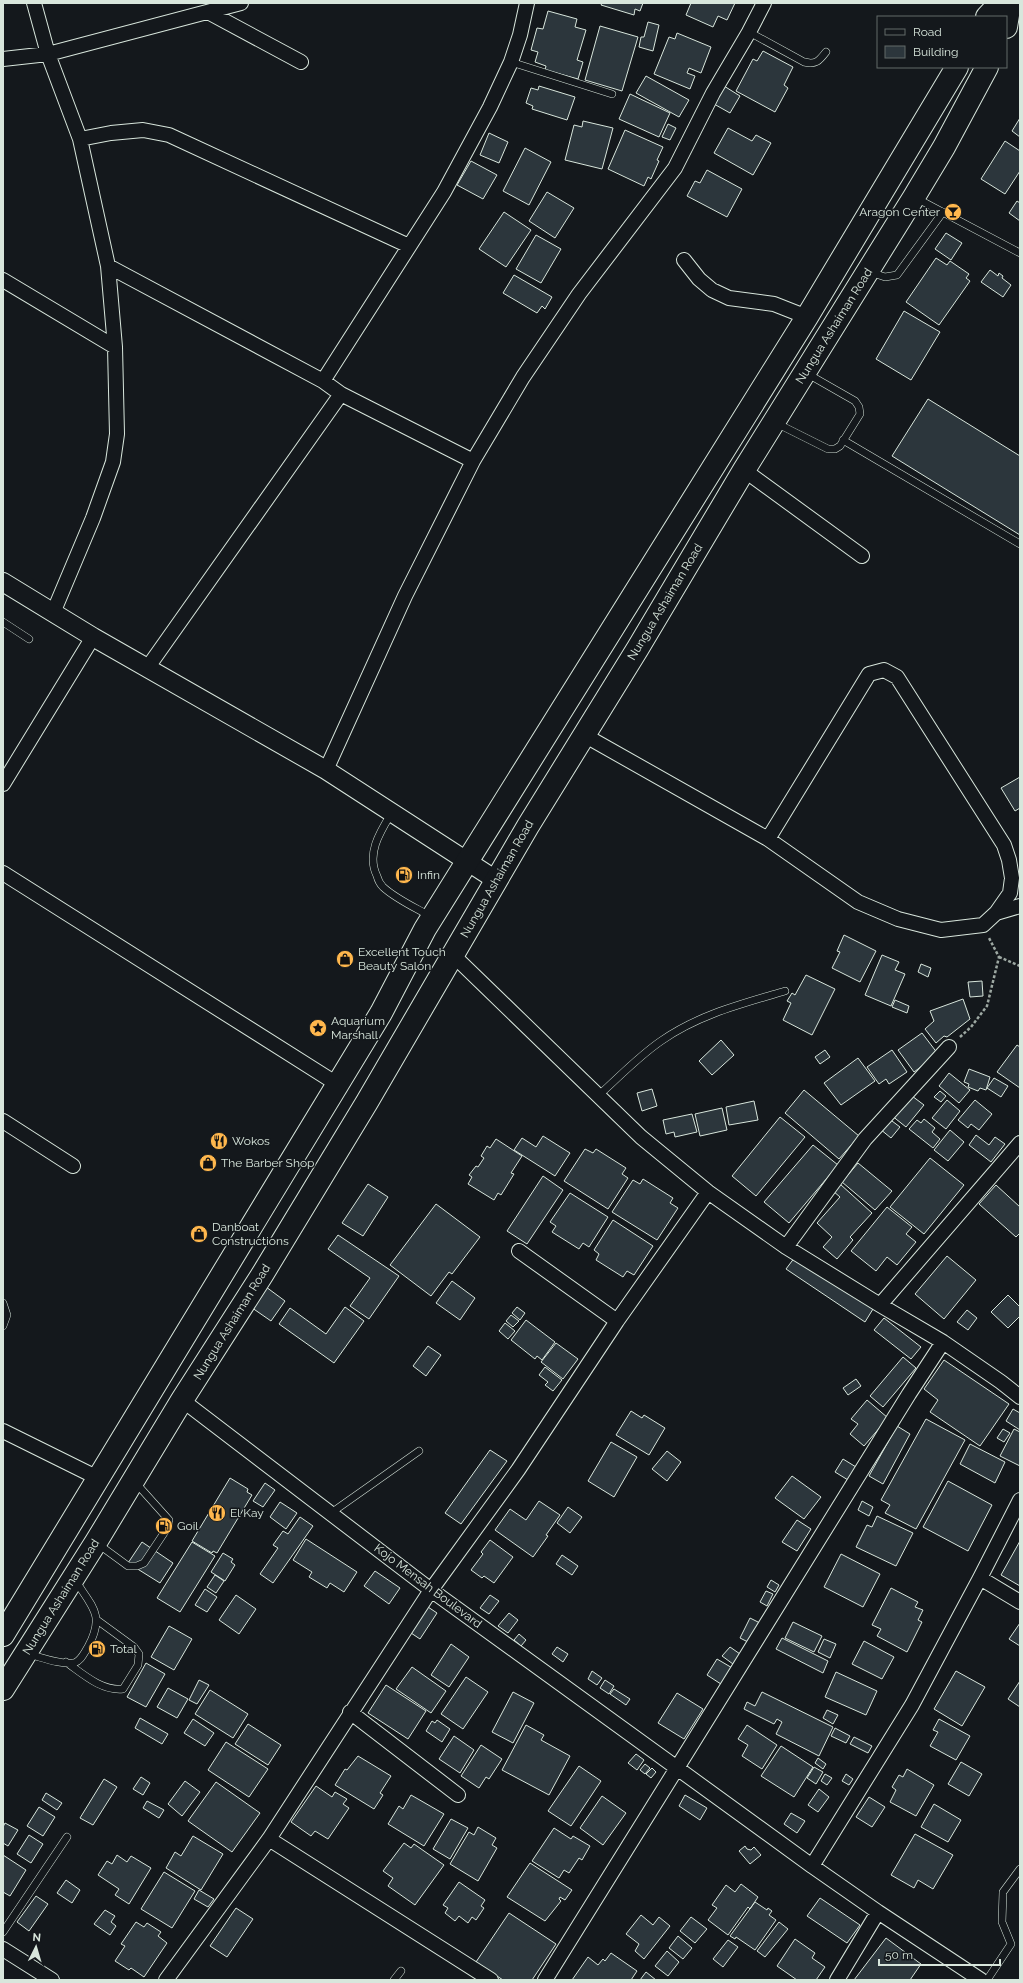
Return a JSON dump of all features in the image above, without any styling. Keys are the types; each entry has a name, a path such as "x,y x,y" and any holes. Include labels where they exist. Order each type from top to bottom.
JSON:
{"main road":[{"path":"988,16 1000,3"},
{"path":"1007,21 1010,3"},
{"path":"3,1635 381,1013 432,917 807,317 956,68"},
{"name":"Nungua Ashaiman Road","path":"3,1689 134,1481 182,1400 262,1274 367,1102 496,880 744,470 944,147 986,68"}],"street":[{"path":"34,3 48,54 80,139 108,266 115,347 117,434 113,462 93,518 53,613"},
{"path":"3,59 48,54 241,3"},
{"path":"323,381 444,192 490,107 511,62 520,35 527,3"},
{"path":"326,770 405,596 473,461 523,377 579,294 675,168 713,92 749,32 764,3"},
{"path":"208,12 302,62"},
{"path":"80,139 111,133 143,130 169,135 409,246"},
{"path":"684,260 699,279 712,290 729,298 774,304 807,317"},
{"path":"108,266 323,381 342,394 473,461"},
{"path":"3,280 115,347"},
{"path":"148,667 342,394"},
{"path":"744,470 862,556"},
{"path":"3,582 93,637 148,667 326,770 496,880"},
{"path":"3,784 93,637"},
{"path":"584,735 768,839 858,902 898,919 941,930 982,925 996,913 1010,893 1012,878 1009,860 1004,846 897,677 884,670 869,674 768,839"},
{"path":"3,873 337,1084"},
{"path":"996,913 1020,906"},
{"path":"453,955 641,1137 708,1192 786,1247 943,1342 1020,1397"},
{"path":"786,1247 865,1139 949,1047"},
{"path":"3,1121 73,1166"},
{"path":"880,1305 1020,1143"},
{"path":"166,1980 269,1839 350,1712 431,1590 518,1470 617,1321 708,1192"},
{"path":"519,1251 617,1321"},
{"path":"545,1980 905,1400 943,1342"},
{"name":"Kojo Mensah Boulevard","path":"182,1400 431,1590 812,1866"},
{"path":"3,1431 98,1478"},
{"path":"981,1980 878,1912 812,1866 912,1705 1020,1500"},
{"path":"980,1578 1020,1602"},
{"path":"350,1712 458,1795"},
{"path":"269,1839 491,1980"},
{"path":"838,1980 878,1912"},
{"path":"3,1950 52,1980"}],"lane":[{"path":"749,32 804,62 812,64 817,63 826,52"},
{"path":"511,62 612,94"},
{"path":"914,197 1020,253"},
{"path":"868,272 885,277 897,275 943,212"},
{"path":"774,422 828,449 835,449 844,440 860,414 859,407 855,401 805,372"},
{"path":"844,440 1020,544"},
{"path":"3,622 29,639"},
{"path":"392,813 380,831 373,852 373,869 381,886 406,903 432,917"},
{"path":"599,1095 660,1041 692,1022 727,1008 784,991"},
{"path":"3,1303 7,1315 3,1326"},
{"path":"331,1513 420,1451"},
{"path":"96,1542 128,1566 137,1566 144,1563 168,1527 169,1520 134,1481"},
{"path":"26,1653 66,1662 75,1662 82,1658 96,1632 97,1620 93,1608 73,1578"},
{"path":"66,1662 105,1688 114,1690 123,1689 138,1664 139,1654 134,1646 97,1620"},
{"path":"3,1932 67,1837"},
{"path":"987,1980 1011,1944 1002,1922 1003,1892 1020,1869"},
{"path":"394,1980 401,1971"}],"path":[{"path":"982,925 999,957 1020,966"},
{"path":"949,1047 971,1027 987,1006 999,957"}],"building":[{"path":"602,3 643,3 640,11 635,9 634,15 601,5"},
{"path":"691,3 735,3 727,20 718,16 713,27 686,15"},
{"path":"548,11 577,19 575,27 586,30 577,60 583,62 578,79 545,70 546,66 535,62 538,52 531,50 537,28 543,29"},
{"path":"648,22 659,25 653,51 639,47 641,37 644,37"},
{"path":"600,26 638,37 622,91 585,80"},
{"path":"677,33 711,47 701,73 689,68 687,73 695,76 690,89 654,74 669,37 675,39"},
{"path":"763,51 793,67 784,85 788,88 775,112 736,91 753,59 757,61"},
{"path":"646,76 689,100 679,117 636,93"},
{"path":"539,86 575,97 567,120 532,109 533,106 526,103 531,88 538,90"},
{"path":"724,86 740,96 730,113 714,104"},
{"path":"630,94 670,113 659,137 619,119"},
{"path":"1020,118 1020,137 1012,131"},
{"path":"583,121 613,128 602,169 565,160 574,125 582,127"},
{"path":"668,124 676,128 670,140 662,137"},
{"path":"728,128 752,141 756,135 771,143 753,175 714,153"},
{"path":"625,130 663,147 651,179 648,177 644,186 608,169"},
{"path":"489,133 508,142 499,163 480,155"},
{"path":"1005,141 1020,151 1020,171 1005,194 981,179"},
{"path":"525,148 551,162 529,205 503,191"},
{"path":"471,161 497,175 483,199 457,185"},
{"path":"707,170 742,189 727,217 687,196 695,181 700,183"},
{"path":"547,192 574,208 555,238 529,221"},
{"path":"1017,201 1020,203 1020,221 1009,213"},
{"path":"504,212 531,230 506,267 479,249"},
{"path":"946,233 962,243 951,260 935,249"},
{"path":"536,235 561,249 541,283 516,269"},
{"path":"936,258 947,265 950,261 969,274 966,278 970,281 939,325 906,302"},
{"path":"990,270 998,276 999,273 1003,276 1002,278 1011,285 1003,297 981,282"},
{"path":"514,275 552,297 545,309 542,306 537,313 503,293"},
{"path":"904,311 940,332 911,380 876,359"},
{"path":"928,399 1020,456 1020,535 892,456"},
{"path":"1020,777 1020,808 1015,811 1001,788"},
{"path":"844,935 876,951 860,982 832,968 840,952 837,951"},
{"path":"882,955 899,962 895,970 905,974 891,1006 865,995"},
{"path":"921,964 931,968 928,977 918,972"},
{"path":"806,975 835,989 812,1035 783,1020 791,1003 787,1001 792,993 795,995"},
{"path":"982,981 983,996 970,997 968,982"},
{"path":"963,999 970,1019 947,1037 944,1036 936,1043 925,1029 934,1021 930,1011"},
{"path":"895,1000 909,1006 907,1013 892,1007"},
{"path":"922,1033 938,1054 914,1072 898,1050"},
{"path":"721,1040 734,1055 712,1075 699,1061"},
{"path":"1017,1045 1020,1047 1020,1088 997,1072"},
{"path":"825,1050 830,1057 820,1064 815,1057"},
{"path":"892,1050 907,1072 889,1084 886,1079 879,1084 867,1067"},
{"path":"858,1058 875,1081 841,1105 824,1083"},
{"path":"969,1069 990,1077 986,1090 980,1088 978,1091 968,1087 969,1084 964,1082"},
{"path":"949,1073 970,1090 959,1103 939,1086"},
{"path":"994,1078 1008,1086 1001,1097 987,1088"},
{"path":"652,1089 657,1106 642,1111 637,1093"},
{"path":"804,1090 859,1136 839,1159 785,1113"},
{"path":"940,1091 946,1096 941,1102 934,1097"},
{"path":"912,1096 924,1105 906,1127 891,1115"},
{"path":"947,1100 960,1111 946,1129 932,1118"},
{"path":"975,1100 992,1114 979,1130 971,1124 968,1128 958,1120"},
{"path":"754,1101 758,1120 729,1125 726,1107"},
{"path":"722,1108 727,1130 700,1136 695,1114"},
{"path":"692,1114 697,1132 675,1137 674,1132 666,1134 663,1120"},
{"path":"780,1117 805,1137 756,1196 732,1176"},
{"path":"888,1118 900,1127 891,1138 880,1129"},
{"path":"924,1119 935,1128 932,1132 940,1139 933,1148 909,1129 917,1120 921,1123"},
{"path":"950,1130 964,1142 948,1161 934,1150"},
{"path":"976,1135 989,1145 995,1137 1005,1144 991,1162 969,1145"},
{"path":"543,1136 570,1153 555,1176 514,1150 522,1138 536,1147"},
{"path":"496,1139 522,1156 511,1173 514,1174 501,1195 498,1193 494,1200 468,1184 472,1177 469,1175 476,1166 478,1167 484,1158 481,1156 487,1146 490,1148"},
{"path":"813,1145 838,1165 789,1223 764,1202"},
{"path":"585,1149 593,1153 596,1149 626,1168 622,1174 628,1178 608,1209 564,1181"},
{"path":"930,1158 964,1185 924,1234 890,1207"},
{"path":"858,1163 892,1191 875,1210 842,1182"},
{"path":"543,1176 563,1190 527,1244 507,1231"},
{"path":"643,1179 673,1198 670,1203 678,1208 657,1240 612,1212 633,1180 640,1184"},
{"path":"368,1184 388,1197 363,1236 342,1223"},
{"path":"840,1184 872,1213 850,1237 853,1240 837,1259 823,1247 832,1237 817,1223 840,1197 833,1191"},
{"path":"996,1185 1020,1207 1020,1233 1016,1237 979,1204"},
{"path":"570,1193 608,1217 589,1247 583,1243 579,1249 552,1232 556,1226 550,1222"},
{"path":"436,1204 480,1237 452,1274 449,1272 431,1296 390,1265"},
{"path":"887,1207 912,1227 906,1234 916,1242 897,1265 887,1257 876,1271 851,1251"},
{"path":"613,1220 653,1246 634,1275 627,1271 623,1277 596,1260 599,1254 594,1250"},
{"path":"338,1235 399,1276 369,1319 350,1306 370,1278 328,1249"},
{"path":"947,1256 976,1280 944,1319 915,1294"},
{"path":"795,1257 873,1309 865,1322 786,1269"},
{"path":"452,1281 475,1298 460,1320 436,1303"},
{"path":"262,1284 285,1301 271,1321 245,1303"},
{"path":"1008,1295 1020,1307 1020,1316 1008,1328 991,1312"},
{"path":"345,1307 364,1321 334,1363 279,1324 290,1308 326,1334"},
{"path":"517,1307 525,1313 520,1320 512,1313"},
{"path":"967,1310 977,1318 968,1330 957,1322"},
{"path":"511,1315 519,1321 513,1327 506,1321"},
{"path":"884,1318 921,1347 911,1359 874,1330"},
{"path":"526,1320 555,1342 542,1360 537,1356 535,1359 511,1340"},
{"path":"505,1323 515,1331 508,1339 499,1331"},
{"path":"556,1343 578,1359 563,1379 541,1362"},
{"path":"428,1346 441,1355 426,1376 413,1366"},
{"path":"903,1357 916,1368 883,1407 870,1396"},
{"path":"944,1360 1009,1404 980,1446 930,1412 938,1400 924,1389"},
{"path":"545,1367 562,1380 553,1391 545,1385 548,1382 539,1375"},
{"path":"856,1379 861,1386 848,1395 843,1388"},
{"path":"867,1400 888,1418 864,1446 850,1434 858,1424 851,1419"},
{"path":"1013,1409 1020,1413 1020,1430 1006,1421"},
{"path":"631,1411 642,1418 644,1415 665,1428 649,1455 616,1435"},
{"path":"926,1419 965,1440 916,1529 885,1513 890,1505 881,1500"},
{"path":"897,1426 910,1434 883,1484 869,1476"},
{"path":"1003,1429 1010,1433 1004,1442 997,1438"},
{"path":"1014,1429 1020,1432 1020,1466 1000,1456"},
{"path":"611,1442 637,1457 614,1497 588,1481"},
{"path":"970,1444 1005,1462 995,1483 960,1464"},
{"path":"490,1450 507,1461 461,1524 445,1513"},
{"path":"667,1451 681,1462 667,1481 652,1469"},
{"path":"843,1459 856,1467 848,1480 835,1472"},
{"path":"792,1476 821,1497 804,1519 775,1498"},
{"path":"230,1478 248,1489 247,1492 252,1495 217,1553 213,1551 212,1553 192,1541"},
{"path":"948,1481 992,1505 968,1551 923,1527"},
{"path":"265,1483 275,1490 263,1507 253,1501"},
{"path":"539,1501 560,1515 546,1535 548,1536 533,1557 495,1530 510,1509 526,1520"},
{"path":"862,1501 873,1507 869,1516 858,1510"},
{"path":"280,1502 297,1513 286,1529 270,1517"},
{"path":"568,1507 582,1517 570,1533 557,1523"},
{"path":"877,1516 913,1533 896,1566 856,1547 867,1525 872,1527"},
{"path":"300,1517 313,1526 273,1583 260,1574 278,1548 273,1545 283,1531 288,1534"},
{"path":"797,1520 811,1529 797,1551 782,1542"},
{"path":"306,1539 357,1572 344,1592 330,1583 327,1588 309,1577 312,1572 293,1560"},
{"path":"490,1540 513,1557 494,1583 484,1576 482,1578 471,1570 483,1554 481,1552"},
{"path":"1020,1541 1020,1586 1001,1575"},
{"path":"142,1542 173,1563 160,1583 128,1563"},
{"path":"192,1542 215,1556 180,1612 157,1598"},
{"path":"223,1553 233,1559 231,1562 235,1565 225,1581 211,1572"},
{"path":"841,1554 880,1574 863,1607 824,1587"},
{"path":"562,1555 578,1566 572,1575 556,1564"},
{"path":"375,1571 400,1588 389,1604 364,1586"},
{"path":"215,1575 224,1581 216,1593 207,1587"},
{"path":"771,1580 779,1585 775,1592 767,1587"},
{"path":"891,1588 918,1602 915,1607 923,1610 918,1620 922,1622 907,1652 877,1636 881,1629 872,1625"},
{"path":"205,1589 217,1597 207,1612 195,1605"},
{"path":"766,1591 773,1594 767,1606 760,1602"},
{"path":"236,1595 256,1609 239,1634 219,1620"},
{"path":"490,1595 499,1601 489,1614 480,1608"},
{"path":"428,1607 437,1613 420,1639 411,1633"},
{"path":"509,1613 518,1620 508,1633 498,1626"},
{"path":"750,1618 760,1623 750,1643 740,1638"},
{"path":"793,1622 822,1636 814,1652 785,1638"},
{"path":"1020,1623 1020,1646 1009,1639"},
{"path":"169,1626 192,1639 174,1670 151,1657"},
{"path":"519,1634 526,1640 521,1646 514,1640"},
{"path":"782,1638 828,1661 823,1673 776,1649"},
{"path":"824,1639 836,1644 830,1658 818,1652"},
{"path":"864,1641 894,1657 882,1679 852,1664"},
{"path":"451,1644 469,1657 449,1687 431,1675"},
{"path":"557,1647 568,1654 563,1662 552,1654"},
{"path":"730,1647 740,1654 733,1664 722,1656"},
{"path":"717,1659 734,1669 724,1686 707,1675"},
{"path":"146,1663 165,1674 146,1707 127,1697"},
{"path":"412,1667 446,1691 431,1713 396,1689"},
{"path":"592,1671 602,1678 597,1685 588,1679"},
{"path":"956,1671 985,1687 962,1726 934,1709"},
{"path":"836,1672 877,1691 866,1715 825,1697"},
{"path":"466,1677 488,1692 463,1729 441,1714"},
{"path":"199,1680 209,1685 197,1704 189,1700"},
{"path":"605,1680 614,1686 609,1694 600,1688"},
{"path":"1020,1681 1020,1707 1008,1699"},
{"path":"386,1685 426,1711 408,1739 368,1713"},
{"path":"168,1688 188,1699 177,1718 157,1707"},
{"path":"614,1689 630,1699 626,1705 610,1694"},
{"path":"210,1690 248,1714 233,1738 195,1714"},
{"path":"513,1692 534,1703 513,1743 492,1732"},
{"path":"762,1692 833,1727 819,1756 776,1734 782,1722 777,1719 774,1724 744,1709 747,1702 755,1706"},
{"path":"677,1693 703,1709 684,1739 658,1723"},
{"path":"827,1710 838,1715 833,1724 823,1718"},
{"path":"140,1718 168,1734 162,1744 135,1728"},
{"path":"193,1719 214,1733 205,1746 184,1733"},
{"path":"939,1719 970,1736 956,1760 930,1746 938,1732 933,1730"},
{"path":"437,1720 450,1729 442,1742 426,1731 432,1721 435,1723"},
{"path":"248,1724 281,1745 268,1765 235,1744"},
{"path":"526,1725 544,1735 541,1740 570,1756 549,1795 502,1770"},
{"path":"747,1725 777,1745 762,1769 742,1756 748,1745 738,1739"},
{"path":"835,1728 850,1736 846,1743 831,1736"},
{"path":"454,1736 474,1750 460,1773 439,1759"},
{"path":"854,1737 872,1746 868,1753 850,1744"},
{"path":"226,1742 268,1769 249,1797 208,1770"},
{"path":"481,1745 502,1759 489,1779 486,1777 479,1788 461,1776"},
{"path":"781,1746 813,1767 794,1797 761,1776"},
{"path":"636,1754 644,1760 637,1770 628,1763"},
{"path":"358,1756 391,1776 380,1793 383,1795 374,1809 335,1785 345,1769 347,1770"},
{"path":"818,1758 826,1764 823,1769 815,1763"},
{"path":"961,1762 982,1774 969,1796 948,1784"},
{"path":"645,1764 650,1768 645,1774 640,1770"},
{"path":"579,1766 601,1781 571,1826 548,1811"},
{"path":"814,1767 823,1772 816,1784 807,1778"},
{"path":"652,1768 656,1772 651,1778 646,1774"},
{"path":"907,1769 934,1785 916,1816 890,1802 896,1790 892,1787 899,1775 903,1777"},
{"path":"825,1774 832,1778 827,1785 821,1781"},
{"path":"846,1774 853,1779 849,1785 842,1781"},
{"path":"141,1777 150,1783 143,1795 133,1789"},
{"path":"104,1779 117,1787 93,1825 80,1818"},
{"path":"185,1781 200,1792 182,1816 168,1804"},
{"path":"216,1782 260,1813 232,1852 188,1821"},
{"path":"316,1786 332,1797 335,1792 347,1799 343,1804 349,1808 328,1839 315,1831 311,1836 291,1822"},
{"path":"819,1789 829,1797 818,1812 808,1805"},
{"path":"46,1793 62,1803 57,1810 42,1800"},
{"path":"411,1795 444,1814 424,1846 388,1824 399,1806 403,1809"},
{"path":"685,1795 707,1808 700,1820 679,1806"},
{"path":"602,1796 626,1813 603,1845 580,1828"},
{"path":"869,1797 885,1807 872,1827 856,1817"},
{"path":"147,1801 164,1810 159,1818 143,1808"},
{"path":"934,1804 961,1820 948,1842 921,1827"},
{"path":"39,1807 55,1817 43,1836 27,1826"},
{"path":"791,1813 805,1821 797,1833 784,1824"},
{"path":"451,1819 468,1828 450,1859 433,1849"},
{"path":"5,1823 18,1830 8,1846 3,1843 3,1827"},
{"path":"478,1827 496,1838 492,1845 497,1848 478,1881 450,1864 469,1832 474,1835"},
{"path":"554,1828 571,1839 573,1836 590,1846 582,1860 579,1858 569,1873 564,1870 559,1878 532,1861"},
{"path":"915,1834 953,1855 933,1889 918,1880 914,1888 891,1875"},
{"path":"29,1835 43,1844 31,1863 17,1854"},
{"path":"193,1836 223,1854 201,1890 166,1868 175,1852 181,1856"},
{"path":"404,1843 411,1848 414,1844 444,1865 415,1905 388,1886 393,1878 383,1871"},
{"path":"745,1846 747,1849 751,1850 754,1847 761,1855 750,1864 739,1851"},
{"path":"3,1855 26,1870 10,1896 3,1892"},
{"path":"117,1855 127,1862 131,1856 151,1868 129,1904 115,1895 119,1889 98,1875 107,1861 112,1864"},
{"path":"530,1863 572,1890 565,1900 560,1897 559,1899 561,1901 545,1921 507,1897"},
{"path":"164,1872 195,1891 172,1928 141,1909"},
{"path":"66,1880 80,1890 72,1903 57,1893"},
{"path":"459,1882 485,1900 481,1906 484,1908 476,1920 472,1917 468,1923 459,1916 455,1921 445,1913 448,1908 443,1905"},
{"path":"741,1884 758,1897 750,1909 748,1907 728,1935 708,1920 717,1908 712,1905 726,1885 735,1892"},
{"path":"199,1890 214,1899 208,1907 194,1899"},
{"path":"36,1896 48,1904 29,1931 17,1922"},
{"path":"820,1898 860,1925 847,1943 807,1916"},
{"path":"755,1902 767,1910 768,1908 772,1911 769,1915 776,1920 755,1950 736,1937 735,1939 730,1936"},
{"path":"236,1908 253,1919 227,1957 210,1946"},
{"path":"105,1910 115,1916 111,1922 116,1926 110,1935 94,1924"},
{"path":"509,1913 556,1944 532,1980 503,1980 476,1962"},
{"path":"641,1915 653,1925 659,1917 670,1926 644,1959 635,1951 639,1944 626,1934"},
{"path":"691,1917 707,1929 695,1943 680,1931"},
{"path":"136,1922 144,1927 147,1923 161,1932 158,1936 167,1943 144,1977 131,1968 129,1970 115,1961 125,1946 121,1944"},
{"path":"779,1922 788,1929 765,1957 757,1951"},
{"path":"678,1936 692,1948 683,1959 669,1948"},
{"path":"886,1938 921,1964 910,1980 854,1980"},
{"path":"795,1939 815,1953 812,1958 825,1967 816,1980 797,1980 777,1966"},
{"path":"728,1940 738,1947 723,1967 713,1959"},
{"path":"667,1951 679,1962 668,1976 655,1966"},
{"path":"611,1953 637,1971 631,1980 572,1980 588,1957 598,1965 603,1959 605,1961"},
{"path":"646,1972 656,1980 640,1980"}],"place":[{"name":"Aragon Center","path":"953,212"},
{"name":"Infin","path":"404,875"},
{"name":"Excellent Touch Beauty Salon","path":"345,959"},
{"name":"Aquarium Marshall","path":"318,1028"},
{"name":"Wokos","path":"219,1141"},
{"name":"The Barber Shop","path":"208,1163"},
{"name":"Danboat Constructions","path":"199,1234"},
{"name":"El Kay","path":"217,1513"},
{"name":"Goil","path":"164,1526"},
{"name":"Total","path":"97,1649"}]}
